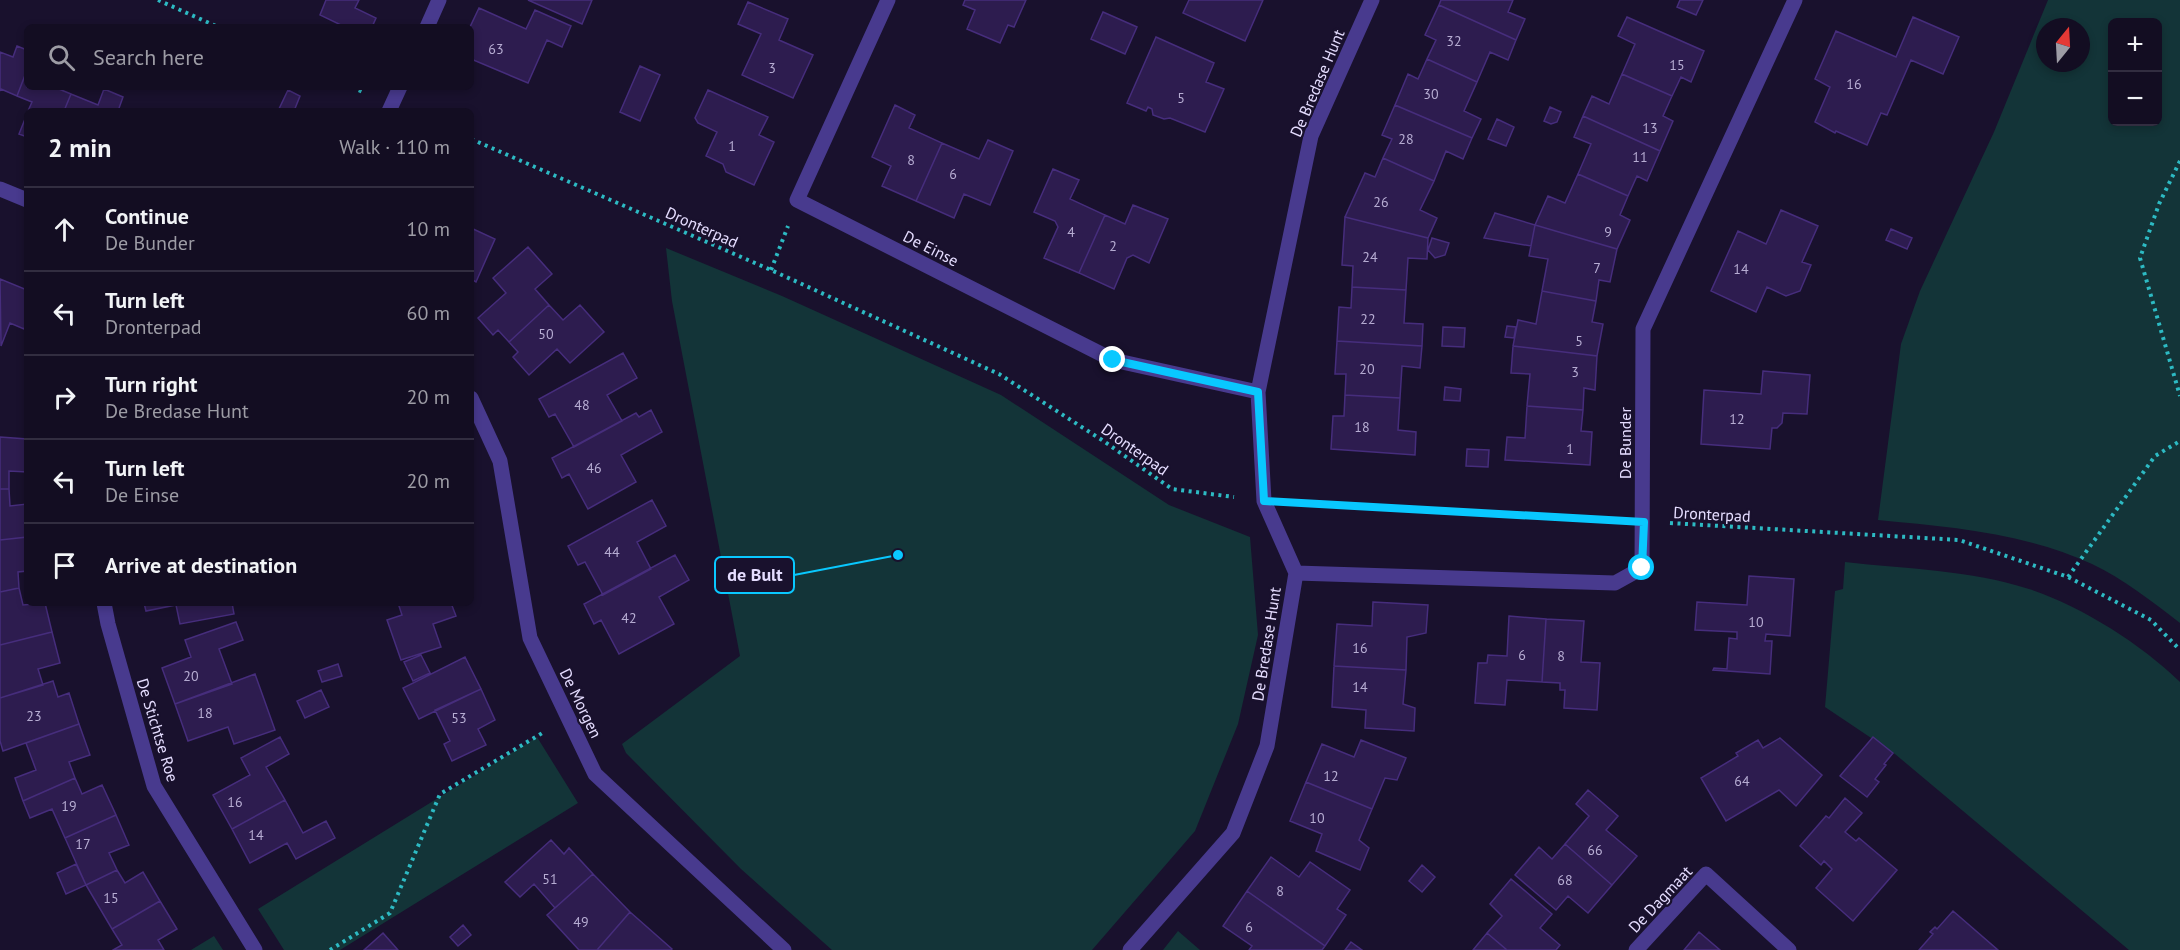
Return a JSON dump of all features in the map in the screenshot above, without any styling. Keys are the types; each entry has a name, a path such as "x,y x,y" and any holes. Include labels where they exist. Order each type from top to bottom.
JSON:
{"street":[{"path":"428,24 439,0"},
{"path":"797,200 888,0"},
{"name":"De Bredase Hunt","path":"1130,950 1233,833 1267,746 1296,573 1264,501 1258,392 1311,136 1372,0"},
{"name":"De Bunder","path":"1296,573 1615,583 1642,568 1644,522 1643,329 1795,0"},
{"path":"390,108 399,90"},
{"path":"0,189 24,199"},
{"name":"De Einse","path":"797,200 1113,360 1258,392"},
{"name":"De Morgen","path":"474,405 500,461 530,638 595,774 784,950"},
{"name":"De Stichtse Roe","path":"105,606 154,786 255,950"},
{"name":"De Dagmaat","path":"1636,950 1706,874 1789,950"}],"path":[{"path":"158,0 211,24"},
{"name":"Dronterpad","path":"474,141 771,270 999,374 1102,440 1172,489 1264,501 1959,540 2068,577 2151,620 2180,650"},
{"path":"2180,161 2159,204 2140,258 2180,396"},
{"path":"771,270 797,200"},
{"path":"2068,577 2155,456 2180,441"},
{"path":"330,950 390,913 441,794 568,717"}],"green space":[{"path":"2048,0 2180,0 2180,623 2115,576 2067,553 1987,533 1878,520 1901,344 1920,291 1994,132 2036,29 2036,72 2090,72 2090,18 2041,18"},
{"path":"666,248 782,296 1001,395 1169,505 1250,537 1258,635 1238,724 1195,831 1092,950 832,950 741,869 626,753 622,744 740,656 672,301"},
{"path":"1845,562 1961,574 2007,583 2049,596 2129,640 2180,682 2180,950 2129,950 1895,754 1825,707 1835,591 1843,589"},
{"path":"537,737 578,803 340,950 284,950 258,909"},
{"path":"1178,931 1200,950 1163,950"},
{"path":"214,936 223,950 191,950"}],"building":[{"path":"326,0 359,0 355,8 376,18 373,24 339,24 320,15"},
{"path":"528,0 592,0 582,24"},
{"path":"965,0 1026,0 1014,27 1008,25 1000,43 967,29 975,10 963,5"},
{"path":"1189,0 1263,0 1245,41 1183,13"},
{"path":"1441,0 1513,0 1508,12 1525,19 1516,40 1439,5"},
{"path":"1680,0 1703,0 1696,15 1677,7"},
{"path":"748,2 788,19 779,40 813,55 793,98 742,75 761,34 738,24"},
{"path":"1439,5 1516,40 1508,60 1490,52 1477,82 1427,59 1436,40 1425,35"},
{"path":"479,8 526,29 535,10 571,26 562,47 547,40 528,83 474,60 474,24 471,24"},
{"path":"1103,12 1137,27 1125,54 1091,39"},
{"path":"1627,17 1704,51 1691,82 1681,77 1672,96 1622,74 1635,44 1618,36"},
{"path":"1913,17 1959,37 1943,74 1911,60 1887,115 1881,113 1867,145 1836,131 1835,133 1815,122 1830,87 1815,79 1836,31 1896,57"},
{"path":"1156,37 1214,63 1206,82 1224,89 1205,132 1170,118 1164,119 1153,115 1152,109 1148,107 1146,111 1127,103"},
{"path":"17,46 24,49 24,78 17,96 1,89 0,91 0,52 13,57"},
{"path":"1427,59 1477,82 1464,111 1481,119 1472,138 1395,105 1408,74 1418,79"},
{"path":"640,66 660,75 640,121 620,112"},
{"path":"1622,74 1672,96 1663,116 1673,121 1660,151 1583,116 1592,96 1609,104"},
{"path":"24,78 24,90 61,90 71,94 65,108 29,108 32,102 17,96"},
{"path":"104,90 123,97 119,108 65,108 71,94 98,105"},
{"path":"288,90 300,96 295,108 279,108"},
{"path":"708,90 768,117 759,135 774,142 754,185 726,172 723,164 706,156 717,132 698,123 695,118"},
{"path":"895,105 915,115 909,128 942,143 916,201 882,186 891,166 872,157"},
{"path":"1395,105 1472,138 1463,159 1446,151 1434,181 1383,158 1392,139 1382,135"},
{"path":"1550,107 1561,112 1557,122 1551,124 1544,121"},
{"path":"1583,116 1660,151 1647,181 1637,176 1628,196 1578,174 1591,144 1574,137"},
{"path":"1497,119 1514,127 1506,146 1488,139"},
{"path":"24,122 24,136 19,134"},
{"path":"988,140 1013,151 990,205 964,194 954,218 916,201 942,143 979,159"},
{"path":"1383,158 1434,181 1420,210 1437,218 1428,238 1345,217 1365,173 1375,177"},
{"path":"1053,169 1079,180 1070,199 1105,215 1079,273 1044,258 1058,227 1055,221 1034,212"},
{"path":"1578,174 1628,196 1620,215 1630,220 1617,249 1535,225 1548,196 1565,203"},
{"path":"1133,205 1168,219 1149,263 1133,255 1127,258 1114,289 1079,273 1105,215 1125,224"},
{"path":"1781,210 1818,226 1802,262 1811,265 1800,291 1786,296 1767,287 1756,312 1711,291 1738,231 1766,244"},
{"path":"1495,213 1535,225 1531,246 1484,238"},
{"path":"1345,217 1428,238 1427,259 1408,258 1406,290 1352,287 1353,266 1342,265"},
{"path":"1535,225 1617,249 1610,282 1599,280 1596,301 1542,291 1548,259 1529,256"},
{"path":"474,229 495,239 476,282 474,281"},
{"path":"1891,229 1912,238 1907,249 1886,240"},
{"path":"1432,238 1449,243 1445,255 1435,258 1428,250"},
{"path":"528,247 552,274 535,289 549,305 509,342 498,330 493,335 478,318 506,293 493,278"},
{"path":"0,279 24,289 24,329 10,323 1,346"},
{"path":"1352,287 1406,290 1404,323 1423,324 1422,346 1337,341 1339,307 1351,308"},
{"path":"1542,291 1596,301 1592,322 1603,324 1597,356 1513,346 1518,320 1536,324"},
{"path":"549,305 563,320 580,305 604,332 570,363 557,349 529,375 513,357 518,352 509,342"},
{"path":"1507,326 1516,327 1514,338 1505,337"},
{"path":"1443,327 1465,328 1464,347 1442,346"},
{"path":"1337,341 1422,346 1420,368 1402,366 1400,398 1345,395 1346,374 1335,374"},
{"path":"1513,346 1597,356 1595,390 1584,388 1583,410 1527,406 1530,374 1511,373"},
{"path":"623,353 637,378 607,395 622,421 574,447 555,414 549,417 539,399"},
{"path":"1763,371 1810,375 1807,414 1783,413 1782,423 1777,428 1772,428 1770,449 1701,444 1704,390 1761,394"},
{"path":"1445,387 1461,389 1460,401 1444,400"},
{"path":"1345,395 1400,398 1398,430 1416,432 1415,455 1331,449 1333,416 1344,416"},
{"path":"1527,406 1583,410 1581,431 1592,432 1590,465 1505,460 1507,437 1525,438"},
{"path":"651,410 662,432 621,455 636,482 588,509 569,474 562,478 552,458 636,413 639,417"},
{"path":"0,437 24,439 24,472 9,471 9,489 0,489"},
{"path":"1467,449 1489,450 1488,467 1466,466"},
{"path":"0,489 9,489 10,506 24,504 24,537 0,540"},
{"path":"652,500 666,526 637,542 651,569 603,595 585,562 578,565 568,546"},
{"path":"24,537 24,571 18,572 19,588 0,592 0,540"},
{"path":"675,555 689,580 659,597 674,624 619,654 601,620 594,624 584,604"},
{"path":"1749,576 1794,579 1790,636 1766,634 1765,641 1772,641 1770,674 1713,670 1714,668 1727,669 1729,638 1737,639 1737,632 1695,630 1697,602 1747,605"},
{"path":"19,588 24,606 46,606 52,632 0,645 0,592"},
{"path":"1373,602 1428,605 1426,633 1407,637 1406,670 1334,666 1337,624 1372,626"},
{"path":"145,606 171,606 146,611"},
{"path":"176,606 233,606 234,614 180,624"},
{"path":"399,606 452,606 456,616 433,624 441,647 401,660 387,620 402,615"},
{"path":"1509,616 1546,619 1542,682 1507,680 1505,705 1475,703 1478,663 1487,663 1488,655 1507,656"},
{"path":"1546,619 1584,621 1581,662 1600,663 1597,710 1564,708 1565,690 1560,690 1560,683 1542,682"},
{"path":"236,622 243,640 219,649 232,684 175,704 162,668 191,657 185,640"},
{"path":"52,632 60,663 38,669 43,685 0,698 0,645"},
{"path":"421,655 430,673 413,681 404,662"},
{"path":"465,657 481,689 419,719 403,688"},
{"path":"338,664 342,676 322,682 318,671"},
{"path":"1334,666 1406,670 1403,704 1415,708 1414,731 1365,728 1366,710 1332,707"},
{"path":"255,674 275,730 234,744 228,727 188,741 175,704"},
{"path":"53,681 58,697 69,693 79,724 3,751 0,741 0,698"},
{"path":"481,689 495,720 478,729 486,745 452,761 444,744 450,741 435,710"},
{"path":"321,690 329,707 305,718 297,701"},
{"path":"79,724 90,755 69,762 75,778 23,801 15,778 36,770 26,743"},
{"path":"280,737 289,754 266,767 285,800 232,829 213,795 250,775 241,758"},
{"path":"1873,737 1893,753 1875,779 1879,782 1867,797 1840,776"},
{"path":"1780,738 1822,775 1796,806 1779,790 1726,821 1701,778 1738,756 1736,753 1758,740 1763,748"},
{"path":"1361,740 1406,758 1397,780 1385,778 1372,809 1306,782 1322,744 1354,757"},
{"path":"75,778 82,794 102,785 116,815 65,838 52,809 30,818 23,801"},
{"path":"1306,782 1372,809 1359,840 1369,848 1360,870 1316,851 1322,834 1290,821"},
{"path":"1588,790 1618,816 1606,830 1637,856 1612,885 1565,844 1589,816 1576,804"},
{"path":"1845,798 1862,813 1845,832 1856,841 1859,838 1897,870 1853,921 1816,888 1832,869 1824,861 1821,865 1800,846 1826,816 1829,818"},
{"path":"285,800 303,833 326,821 335,838 296,859 287,843 250,863 232,829"},
{"path":"116,815 129,845 109,853 117,870 86,885 65,838"},
{"path":"551,840 564,854 569,848 593,874 555,908 534,884 520,897 505,882"},
{"path":"1565,844 1612,885 1588,913 1568,896 1556,910 1515,875 1539,847 1552,859"},
{"path":"1271,857 1299,877 1310,862 1350,890 1337,909 1346,915 1325,946 1247,891"},
{"path":"76,864 86,885 66,894 57,873"},
{"path":"1422,865 1435,877 1422,892 1409,881"},
{"path":"117,870 125,883 143,872 160,901 112,929 86,885"},
{"path":"593,874 630,912 597,950 579,950 547,915"},
{"path":"1511,879 1552,914 1540,928 1560,945 1556,950 1507,950 1487,933 1502,916 1490,904"},
{"path":"1247,891 1325,946 1322,950 1249,950 1252,946 1223,926"},
{"path":"160,901 177,929 158,940 164,950 113,950 122,945 112,929"},
{"path":"1953,911 1998,950 1919,950 1933,934 1930,932 1935,927 1937,929"},
{"path":"630,912 672,949 597,950"},
{"path":"463,925 471,935 458,946 450,937"},
{"path":"1699,932 1720,950 1684,950"},
{"path":"383,933 398,950 364,950"},
{"path":"1487,933 1507,950 1473,950"},
{"path":"1351,942 1362,950 1345,950"}],"place":[{"name":"de Bult","path":"898,555"}],"route":[{"path":"1113,360 1258,392 1264,501 1644,522 1642,568"}]}
